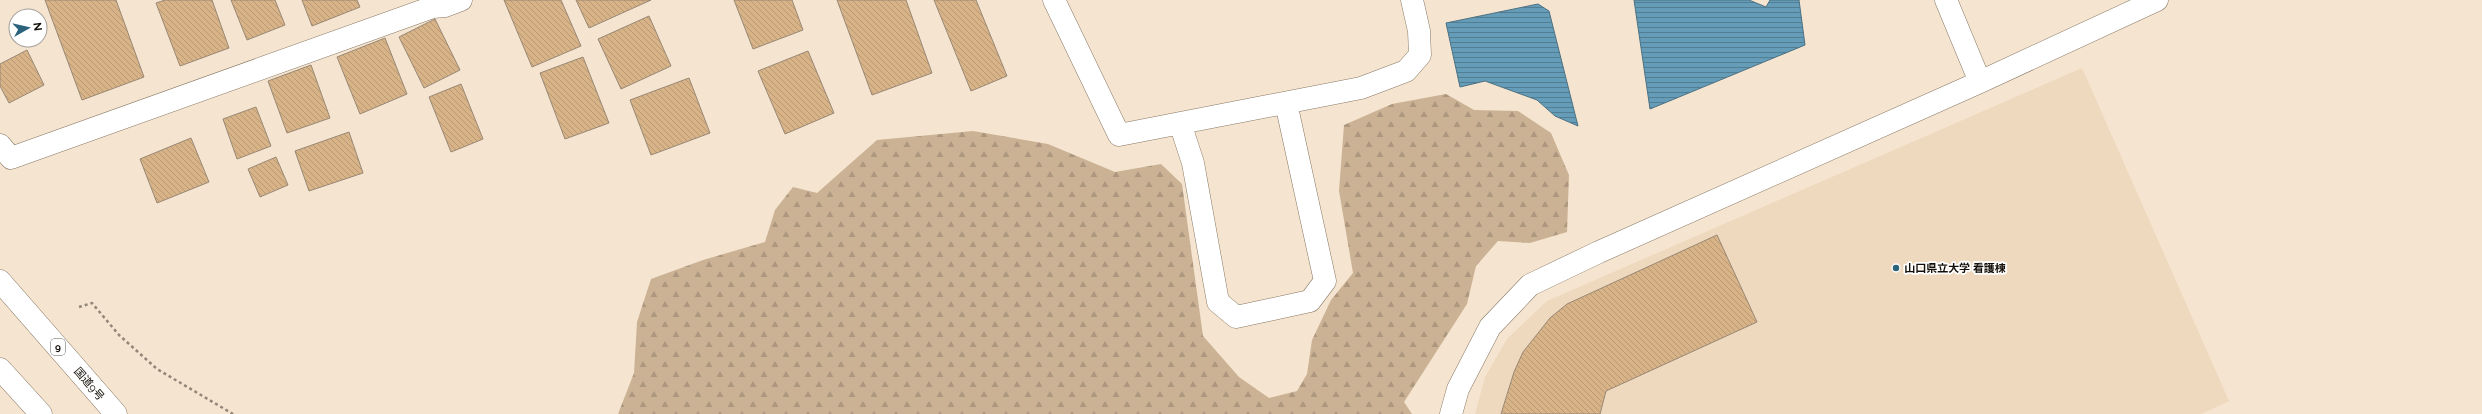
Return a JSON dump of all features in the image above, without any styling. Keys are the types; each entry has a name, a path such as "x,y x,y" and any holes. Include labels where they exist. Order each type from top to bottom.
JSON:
{"main road":[{"path":"0,145 11,158 432,7 445,6 461,0"},
{"path":"1054,0 1119,135 1361,88 1406,71 1420,55 1419,31 1412,0"},
{"path":"1946,0 1980,82"},
{"path":"1451,414 1458,389 1490,326 1530,285 1599,252 1980,82 2157,0"},
{"path":"1180,124 1193,163 1218,302 1236,317 1310,301 1325,281 1286,103"},
{"name":"国道9号","path":"0,281 116,414"},
{"path":"0,369 42,414"}],"path":[{"path":"80,307 92,303 119,335 157,369 233,414"}],"shaded area":[{"name":"山口県立大学 看護棟","path":"2082,68 2229,401 2201,414 1475,414 1485,377 1507,339 1547,301"}],"green space":[{"path":"1446,94 1474,110 1518,111 1551,133 1569,175 1567,232 1530,243 1498,241 1476,266 1467,304 1404,402 1412,414 618,414 634,373 637,322 651,279 703,260 765,242 775,210 793,187 817,193 877,140 973,131 1048,144 1115,172 1161,164 1182,184 1203,336 1239,377 1269,398 1297,391 1307,374 1312,340 1331,300 1353,273 1339,191 1344,125 1392,104"}],"water":[{"path":"1634,0 1749,0 1766,7 1770,0 1799,0 1805,45 1650,109"},
{"path":"1538,4 1549,11 1578,126 1555,116 1537,100 1485,81 1460,87 1446,23"}],"building":[{"path":"45,0 116,0 144,77 82,100"},
{"path":"165,0 212,0 229,48 180,66 156,3"},
{"path":"231,0 275,0 285,25 247,40"},
{"path":"302,0 357,0 360,7 312,26"},
{"path":"504,0 561,0 581,46 532,67"},
{"path":"576,0 651,0 589,28"},
{"path":"734,0 792,0 803,30 753,49"},
{"path":"837,0 906,0 932,73 872,95"},
{"path":"934,0 976,0 1007,76 971,91"},
{"path":"649,16 671,66 621,89 598,39"},
{"path":"435,19 460,70 424,88 399,37"},
{"path":"385,38 407,94 360,114 337,57"},
{"path":"27,50 44,85 9,103 0,86 0,64"},
{"path":"808,51 834,113 785,134 758,71"},
{"path":"583,57 609,123 565,139 540,73"},
{"path":"311,65 330,118 287,133 268,81"},
{"path":"689,78 710,133 651,155 630,100"},
{"path":"461,84 483,139 451,152 429,97"},
{"path":"256,107 271,146 237,159 223,119"},
{"path":"349,132 363,173 309,191 295,151"},
{"path":"191,138 209,182 157,203 140,159"},
{"path":"276,157 288,185 260,197 248,169"},
{"path":"1717,235 1757,322 1606,391 1600,414 1501,414 1514,372 1523,352 1550,318 1567,304"}],"place":[{"name":"山口県立大学 看護棟","path":"1896,268"}]}
